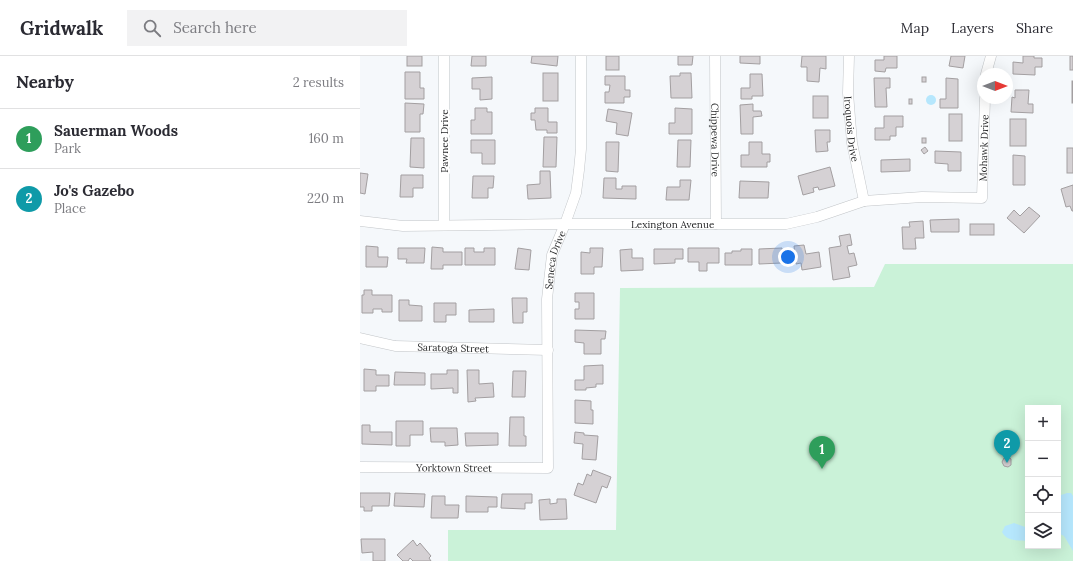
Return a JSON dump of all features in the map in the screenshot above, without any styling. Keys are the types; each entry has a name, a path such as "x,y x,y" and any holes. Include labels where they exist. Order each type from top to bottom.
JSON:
{"street":[{"name":"Pawnee Drive","path":"444,56 444,225"},
{"name":"Seneca Drive","path":"548,468 547,298 552,255 576,193 581,149 581,56"},
{"name":"Chippewa Drive","path":"715,56 716,224"},
{"name":"Iroquois Drive","path":"849,56 848,93 852,143 864,201"},
{"path":"988,68 991,56"},
{"name":"Mohawk Drive","path":"982,198 985,104"},
{"name":"Lexington Avenue","path":"360,221 403,226 786,224 817,217 864,201 922,197 982,198"},
{"name":"Saratoga Street","path":"360,338 395,346 548,350"},
{"name":"Yorktown Street","path":"360,467 548,468"}],"green space":[{"path":"885,264 1073,264 1073,561 448,561 448,530 616,530 620,288 874,287"}],"water":[{"path":"929,95 933,95 935,96 935,104 929,105 926,102 926,98"},
{"path":"1071,493 1073,496 1073,551 1064,536 1061,534 1061,495"},
{"path":"1014,523 1025,527 1025,541 1010,539 1004,535 1002,532 1005,526"}],"building":[{"path":"407,56 422,56 422,66 407,66"},
{"path":"472,56 486,56 486,66 471,66"},
{"path":"532,56 558,56 557,66 531,63"},
{"path":"606,56 619,56 619,70 606,70"},
{"path":"678,56 693,56 692,65 678,65"},
{"path":"740,56 760,56 760,64 740,63"},
{"path":"802,56 826,56 826,69 820,68 819,82 807,81 807,67 801,67"},
{"path":"884,56 897,56 897,68 886,68 885,72 875,71 875,60 884,60"},
{"path":"951,56 965,56 963,68 949,66"},
{"path":"1023,56 1042,58 1042,67 1035,67 1035,75 1013,74 1013,62 1023,63"},
{"path":"1070,56 1073,56 1073,70 1070,70"},
{"path":"405,72 420,72 420,88 424,88 424,99 405,99"},
{"path":"543,73 558,73 558,101 543,101"},
{"path":"680,73 691,73 692,98 671,98 670,76 680,76"},
{"path":"750,74 762,74 763,96 752,96 752,99 741,99 741,88 750,88"},
{"path":"605,76 625,76 625,90 630,90 630,97 624,97 624,103 605,103 605,92 609,92 610,85 605,85"},
{"path":"492,77 492,99 480,100 480,89 472,89 472,78"},
{"path":"922,77 926,77 926,82 922,82"},
{"path":"874,78 890,78 890,88 886,88 887,107 875,107"},
{"path":"946,78 958,79 958,108 940,108 940,99 946,99"},
{"path":"1073,81 1073,103 1072,103"},
{"path":"1015,90 1029,90 1028,104 1033,104 1033,113 1011,112 1013,97 1015,98"},
{"path":"813,96 828,96 828,118 813,118"},
{"path":"909,99 912,99 912,104 909,104"},
{"path":"405,103 424,104 423,114 420,114 420,132 405,132"},
{"path":"753,104 753,111 761,111 762,116 753,117 753,134 741,134 740,105"},
{"path":"475,108 487,108 487,112 492,112 492,134 471,134 471,120 475,120"},
{"path":"535,108 548,108 548,122 557,122 557,133 547,133 547,130 536,130 535,120 531,120 531,113 535,113"},
{"path":"675,108 692,109 692,134 669,134 669,123 675,123"},
{"path":"608,109 632,113 628,136 616,134 617,123 606,121"},
{"path":"949,114 962,114 962,141 949,141"},
{"path":"884,116 903,116 903,127 896,127 896,136 890,136 890,140 875,140 875,128 884,128"},
{"path":"1010,119 1026,119 1026,146 1010,146"},
{"path":"815,130 830,130 830,142 827,142 828,151 816,152"},
{"path":"544,137 557,137 556,167 543,167"},
{"path":"411,138 424,138 424,168 410,167"},
{"path":"922,138 926,138 926,143 922,143"},
{"path":"471,140 495,140 495,164 482,164 482,153 471,153"},
{"path":"678,140 691,140 690,167 677,167"},
{"path":"606,142 619,142 618,172 606,171"},
{"path":"749,142 762,142 762,154 770,154 770,162 767,162 767,167 741,167 741,155 749,155"},
{"path":"925,147 928,151 924,154 921,150"},
{"path":"1067,148 1073,148 1073,173 1067,173"},
{"path":"935,151 961,152 961,171 948,171 948,164 935,163"},
{"path":"1013,155 1025,156 1025,185 1013,185"},
{"path":"910,159 910,171 881,172 881,160"},
{"path":"830,167 835,186 819,190 818,187 813,188 814,192 803,195 798,176"},
{"path":"540,171 550,171 551,198 528,199 527,185 540,184"},
{"path":"360,173 368,174 365,194 360,193"},
{"path":"401,175 423,175 423,188 413,188 413,197 400,197"},
{"path":"473,176 494,176 493,188 488,188 488,198 472,198"},
{"path":"604,178 616,178 616,189 622,189 622,186 636,186 636,199 603,198"},
{"path":"680,180 691,180 689,200 666,200 667,187 680,187"},
{"path":"740,181 769,182 768,198 739,198"},
{"path":"1073,185 1072,211 1070,206 1066,207 1061,189"},
{"path":"1029,207 1040,216 1024,233 1007,218 1014,210 1020,216"},
{"path":"959,219 959,232 931,232 930,220"},
{"path":"923,221 924,238 915,238 916,249 903,249 902,227 910,227 909,222"},
{"path":"970,224 994,224 994,235 970,235"},
{"path":"850,234 852,245 847,246 849,254 854,253 857,265 848,267 850,277 833,280 829,248 841,246 839,236"},
{"path":"804,245 806,254 819,252 821,267 802,270 801,263 796,264 794,246"},
{"path":"366,246 378,247 378,257 388,257 387,267 366,267"},
{"path":"432,247 443,248 443,252 462,252 462,265 443,265 443,269 431,269"},
{"path":"398,248 425,248 424,263 406,263 407,259 398,259"},
{"path":"465,248 474,248 474,252 484,252 484,248 495,248 495,265 465,265"},
{"path":"518,248 531,250 529,270 515,269"},
{"path":"590,248 603,248 602,267 594,267 594,274 581,274 581,252 590,253"},
{"path":"688,248 719,248 719,263 707,263 707,271 699,271 699,262 688,262"},
{"path":"782,248 782,263 759,264 759,249"},
{"path":"632,249 632,258 643,258 643,270 621,271 620,250"},
{"path":"654,249 683,249 683,259 675,259 675,263 654,264"},
{"path":"741,249 752,249 752,265 725,265 725,253 741,251"},
{"path":"364,290 372,290 372,295 392,295 392,312 382,312 382,309 373,309 373,313 362,313 362,295 364,295"},
{"path":"575,293 594,293 594,319 575,319 575,309 579,309 579,302 575,302"},
{"path":"512,298 527,298 527,312 523,312 523,323 513,323"},
{"path":"399,300 409,300 409,305 422,306 422,321 399,321"},
{"path":"434,303 456,303 456,315 446,315 446,322 434,322"},
{"path":"494,309 494,322 469,322 469,310"},
{"path":"575,330 606,331 605,339 601,339 601,354 584,354 584,343 575,342"},
{"path":"603,365 603,384 596,384 596,387 586,388 586,390 575,390 575,380 584,380 584,366"},
{"path":"364,369 376,370 376,375 389,375 389,386 376,386 376,391 364,391"},
{"path":"447,370 458,370 458,393 453,393 453,388 431,389 431,374 447,374"},
{"path":"467,370 479,370 479,384 493,383 494,397 475,398 476,401 468,402"},
{"path":"513,371 526,371 525,397 512,397"},
{"path":"395,372 425,373 425,385 394,385"},
{"path":"575,400 591,401 591,410 593,410 593,424 575,423"},
{"path":"510,417 524,417 524,436 526,436 526,446 509,446"},
{"path":"396,421 423,421 423,435 410,435 410,446 396,446"},
{"path":"362,425 370,425 370,432 392,432 392,445 362,444"},
{"path":"430,428 457,428 458,445 445,446 445,442 431,442"},
{"path":"575,432 584,433 584,435 598,436 596,460 582,459 583,444 574,443"},
{"path":"465,433 498,433 498,445 466,446"},
{"path":"1008,457 1011,459 1011,465 1008,467 1004,466 1002,462 1004,458"},
{"path":"593,470 611,477 607,488 602,486 596,503 574,495 578,483 583,485 587,474 591,476"},
{"path":"360,493 390,493 389,506 372,506 372,511 364,511 364,507 360,507"},
{"path":"395,493 425,494 424,507 394,506"},
{"path":"502,494 532,494 532,503 525,503 525,509 501,508"},
{"path":"432,496 445,496 445,505 459,505 458,518 431,518"},
{"path":"466,496 497,497 497,507 488,507 488,512 466,512"},
{"path":"550,499 550,504 557,503 557,499 566,499 567,519 540,520 539,500"},
{"path":"361,539 385,539 385,561 373,561 373,552 362,553"},
{"path":"413,540 417,546 420,543 431,556 429,558 431,561 413,561 410,558 408,561 403,561 397,555"}],"place":[{"name":"Jo's Gazebo","path":"1007,463"},
{"name":"Sauerman Woods","path":"822,469"}]}
